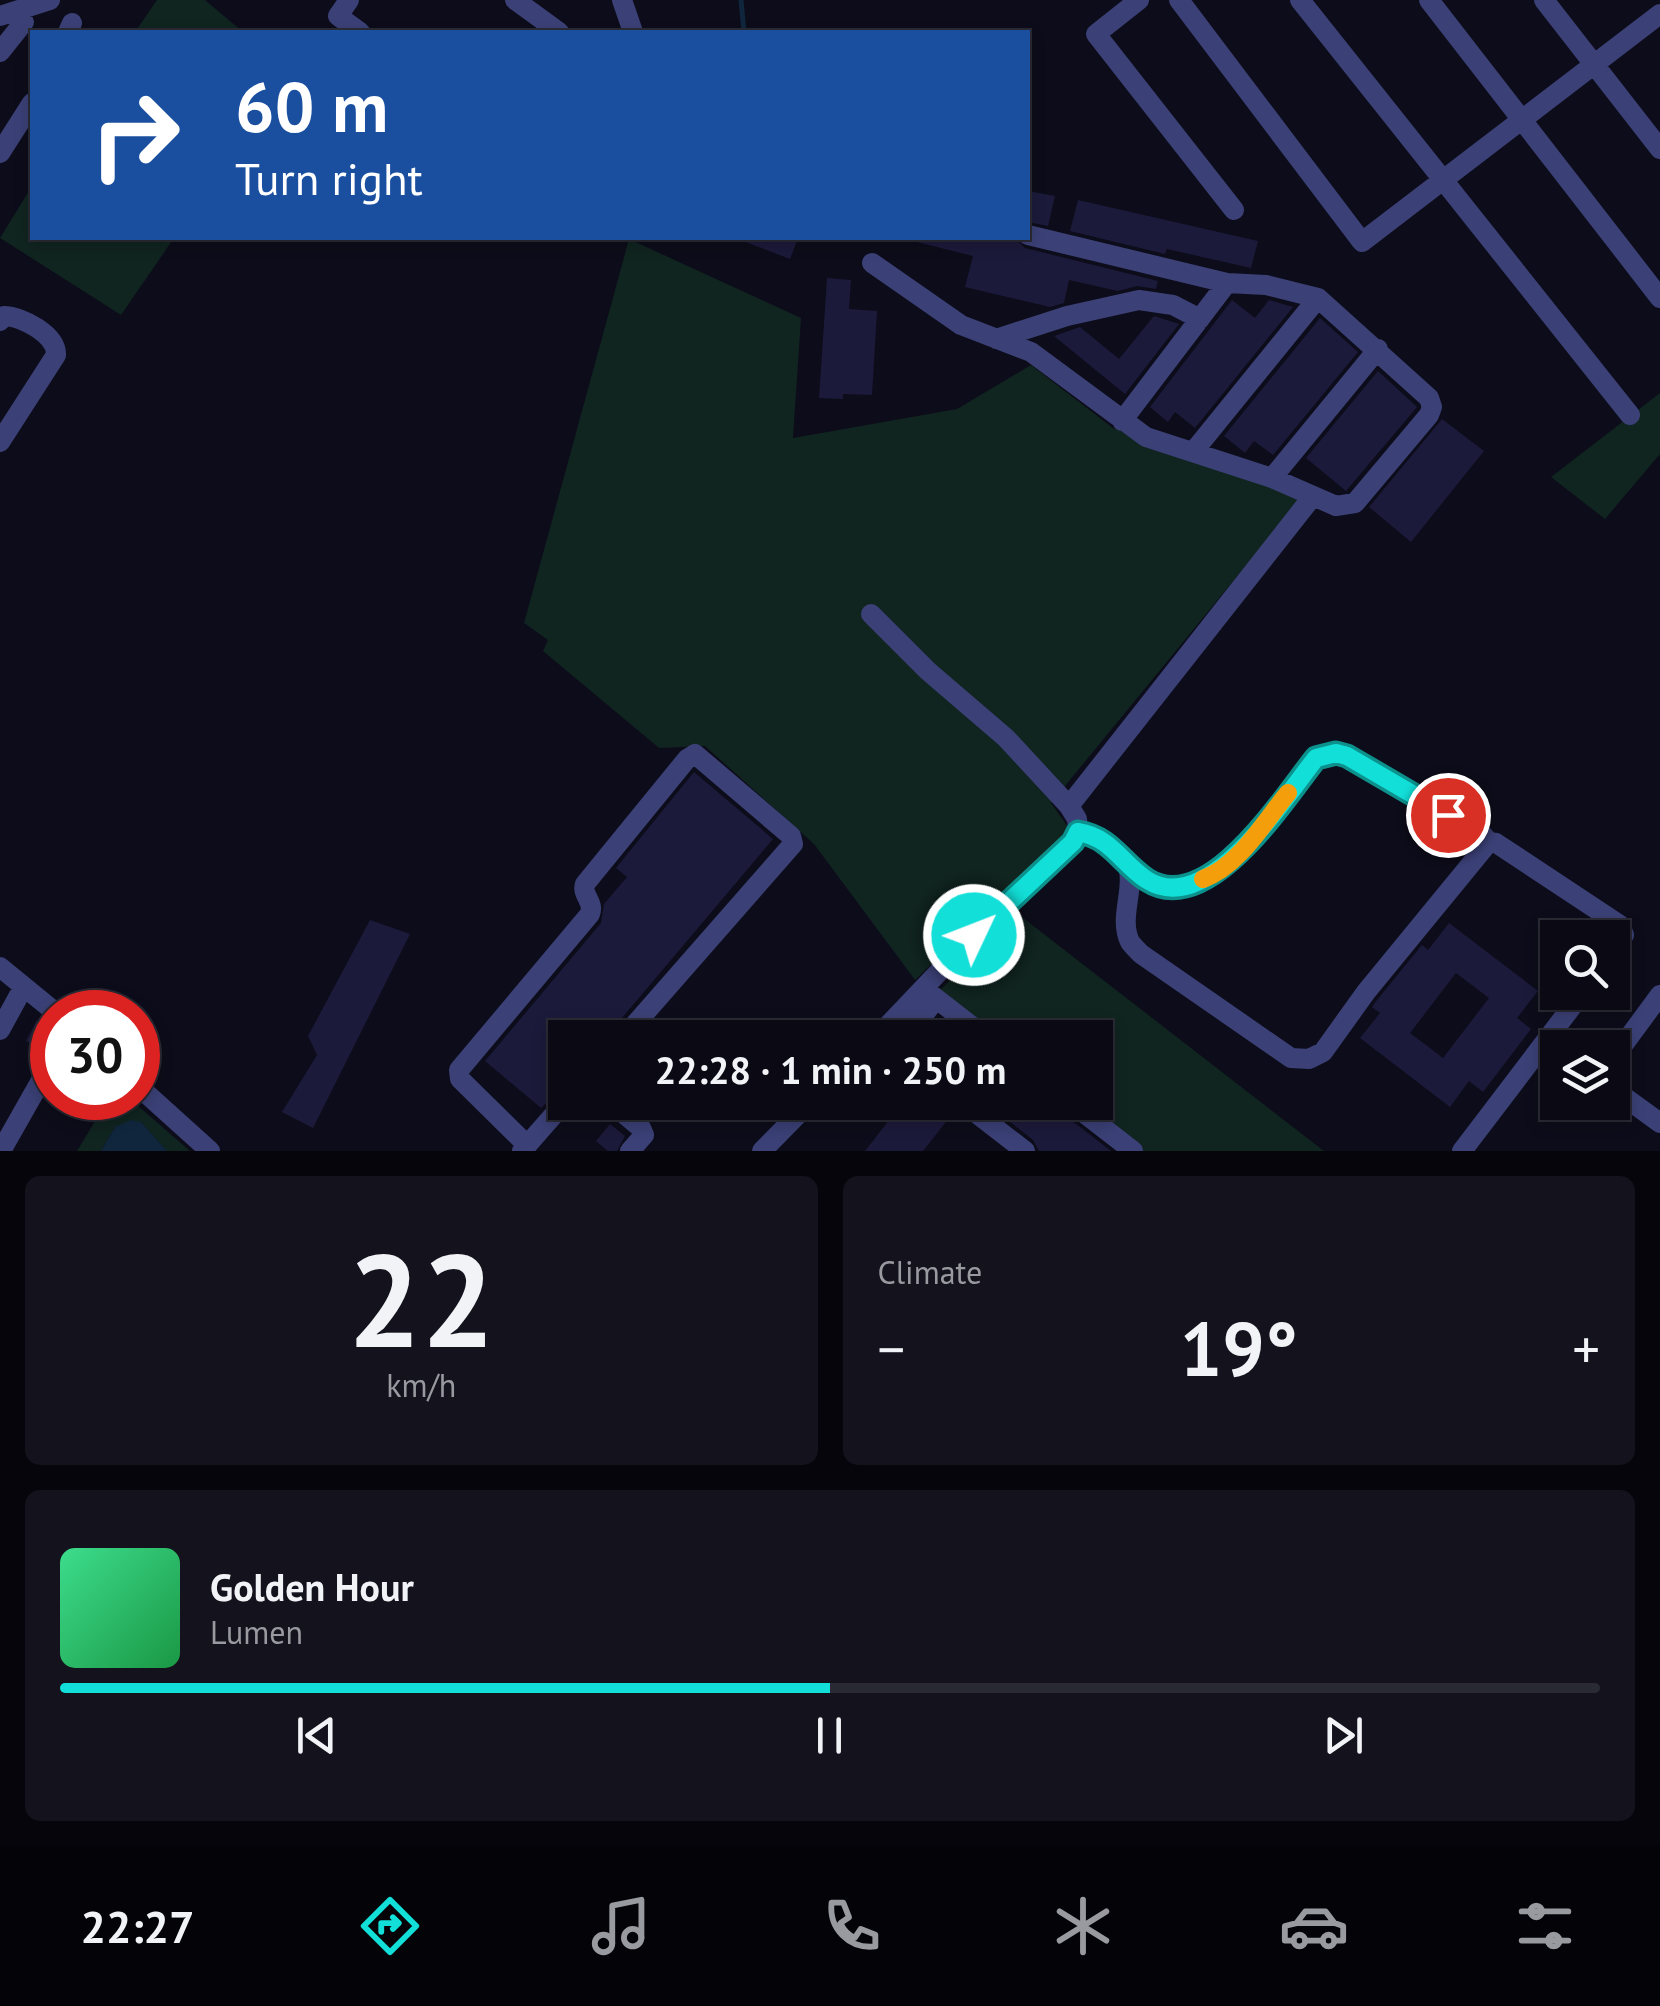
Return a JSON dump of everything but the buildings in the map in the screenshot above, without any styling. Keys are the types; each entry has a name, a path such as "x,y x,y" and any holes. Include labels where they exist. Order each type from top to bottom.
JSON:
{"street":[{"path":"0,16 50,0"},
{"path":"348,0 338,16 357,30"},
{"path":"515,0 556,30"},
{"path":"622,0 632,30"},
{"path":"1140,0 1096,34 1234,210"},
{"path":"1180,0 1362,242 1660,14"},
{"path":"1300,0 1630,415"},
{"path":"1429,0 1660,298"},
{"path":"1544,0 1660,149"},
{"path":"0,52 24,22"},
{"path":"0,153 30,107"},
{"path":"872,264 961,325 1031,352 1146,436 1272,478 1336,506 1355,503 1429,415 1429,398 1318,298 1266,286 1228,283 1030,235"},
{"path":"1122,420 1228,283"},
{"path":"1194,452 1318,298"},
{"path":"996,340 1067,316 1139,300 1173,305 1200,319"},
{"path":"0,321 4,316 15,317 57,346 56,355 0,442"},
{"path":"1272,478 1378,349"},
{"path":"1069,806 1312,496"},
{"path":"871,614 928,671 1006,738 1069,806 1077,820 1078,832 1073,842 974,935 928,996 915,1020"},
{"path":"1078,832 1102,839 1143,878 1161,888 1184,887 1216,875 1316,758 1336,753 1465,824 1612,920"},
{"path":"549,1120 525,1148 460,1079 459,1070 590,914 592,905 584,891 585,884 695,754 791,836 794,844 639,1020"},
{"path":"1121,854 1130,869 1126,921 1129,940 1140,954 1291,1058 1308,1060 1323,1052 1366,992 1488,842"},
{"path":"0,967 30,993"},
{"path":"0,1030 23,988"},
{"path":"898,1020 928,996"},
{"path":"928,996 962,1020"},
{"path":"1630,1037 1659,1000"},
{"path":"1462,1151 1569,1010"},
{"path":"1,1151 30,1100"},
{"path":"1630,1101 1660,1123"},
{"path":"160,1106 210,1151"},
{"path":"630,1151 644,1135 631,1120"},
{"path":"762,1151 792,1120"},
{"path":"985,1120 1025,1151"},
{"path":"1093,1120 1133,1151"}],"green space":[{"path":"157,0 205,0 241,30 136,30"},
{"path":"30,189 30,240 173,240 121,315 0,238"},
{"path":"629,240 801,318 793,438 957,409 1031,365 1113,428 1303,496 1051,803 1071,831 915,980 814,844 705,746 659,748 543,651 548,640 524,623"},
{"path":"1660,393 1660,454 1605,519 1551,477"},
{"path":"1018,914 1324,1151 1142,1151 1101,1120 1113,1120 1113,1020 973,1020 937,993"},
{"path":"96,1120 154,1120 190,1151 167,1151 141,1122 115,1127 101,1151 77,1151"}],"water":[{"path":"131,1120 141,1122 167,1151 101,1151 115,1127"}],"waterway":[{"path":"741,0 744,30"}],"slow traffic":[{"path":"1203,879 1216,875 1234,858 1288,793"}],"route":[{"path":"974,935 1073,842 1078,832 1102,839 1143,878 1161,888 1184,887 1216,875 1316,758 1336,753 1347,756 1448,815"}]}
